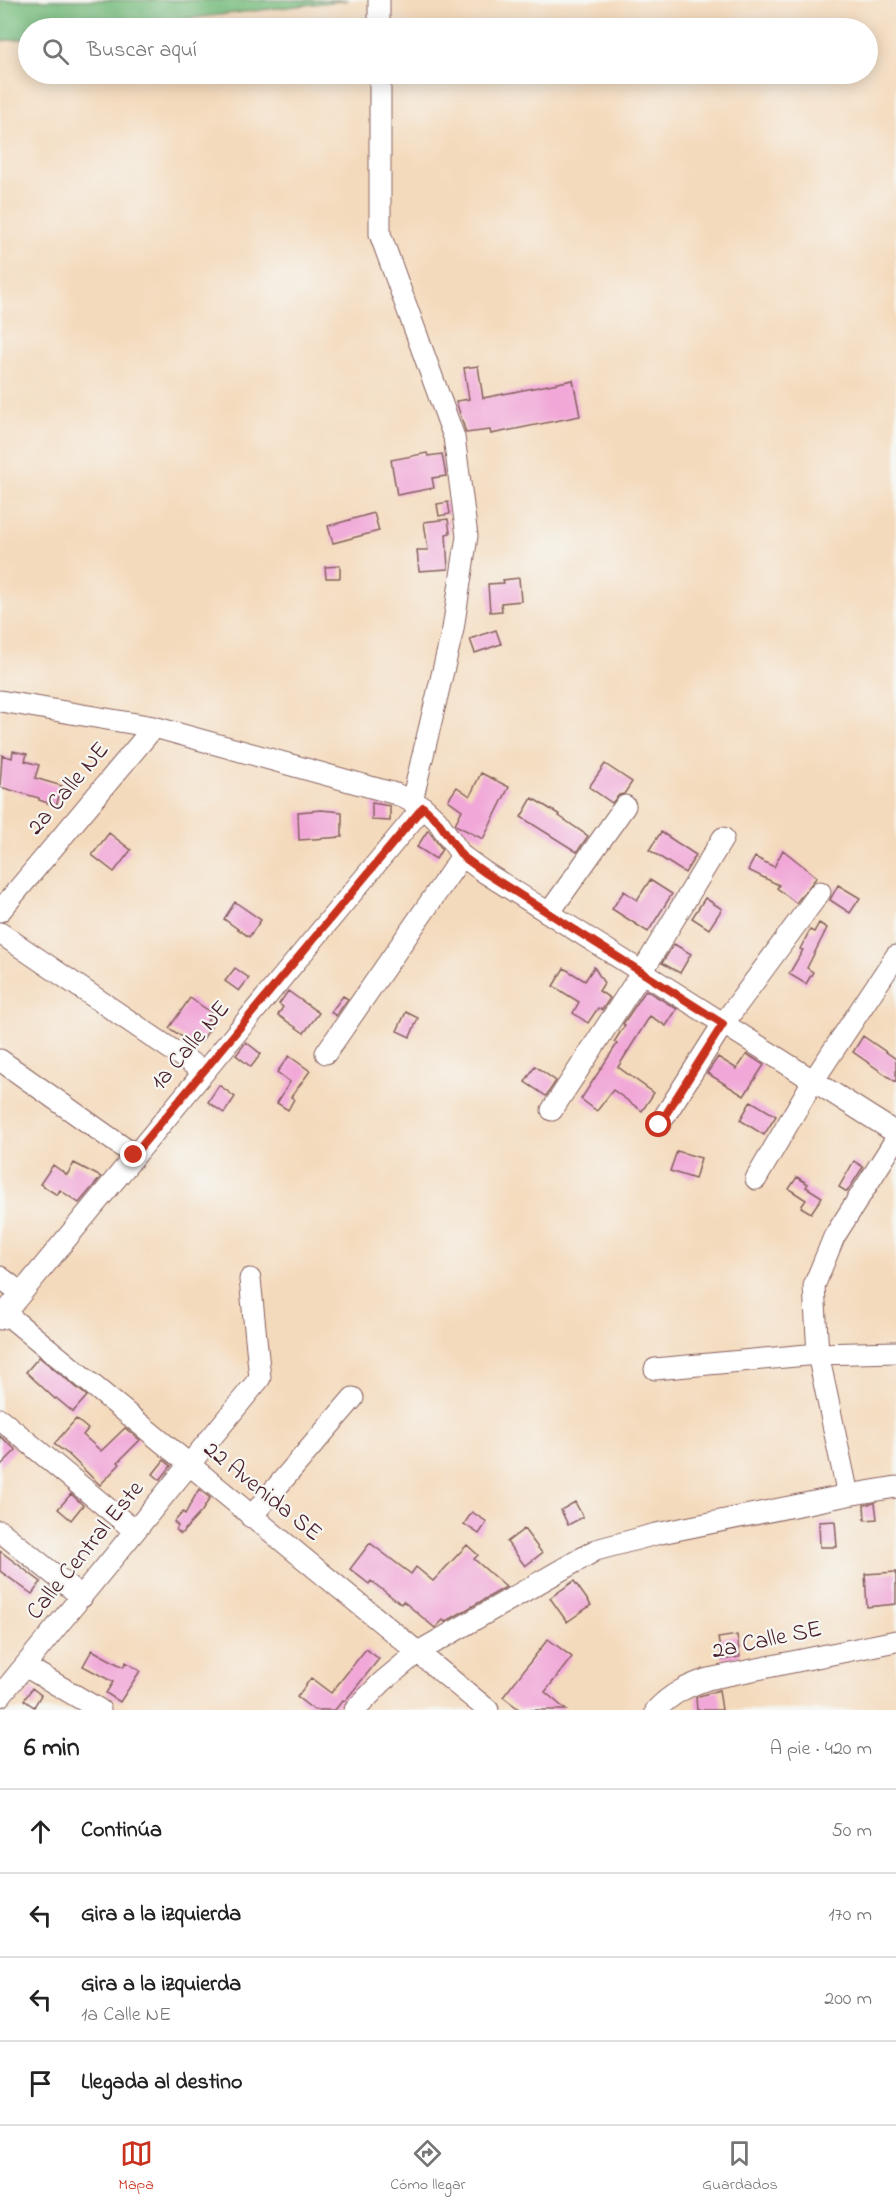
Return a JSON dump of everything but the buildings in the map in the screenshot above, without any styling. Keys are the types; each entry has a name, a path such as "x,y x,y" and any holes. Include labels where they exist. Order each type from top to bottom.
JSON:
{"street":[{"path":"379,0 379,18"},
{"path":"380,84 381,234 454,436 466,536 453,629 417,804"},
{"path":"0,701 154,727 367,785 417,804 437,820 462,856 896,1133"},
{"name":"2a Calle NE","path":"0,911 154,727"},
{"name":"1a Calle NE","path":"2,1316 203,1071 417,804"},
{"path":"549,913 626,806"},
{"path":"552,1110 642,972 723,838"},
{"path":"326,1053 462,856"},
{"path":"659,1125 723,1024 820,892"},
{"path":"0,933 203,1071"},
{"path":"756,1179 813,1081 896,956"},
{"path":"0,1060 134,1155"},
{"path":"848,1495 818,1354 814,1286 834,1237 896,1138"},
{"path":"0,1277 21,1293"},
{"name":"Calle Central Este","path":"0,1696 260,1378 250,1279"},
{"name":"22 Avenida SE","path":"2,1316 488,1710"},
{"path":"655,1369 818,1354 896,1353"},
{"path":"251,1517 353,1398"},
{"path":"0,1419 135,1531"},
{"path":"355,1710 382,1682 418,1652 596,1550 656,1534 896,1487"},
{"path":"0,1531 82,1597"},
{"name":"2a Calle SE","path":"656,1710 663,1702 686,1686 708,1679 896,1641"},
{"path":"25,1666 100,1710"}],"green space":[{"path":"0,0 348,0 193,18 18,18 18,39 0,41"}],"route":[{"path":"134,1155 423,807 437,820 462,856 484,872 723,1024 659,1125"}]}
